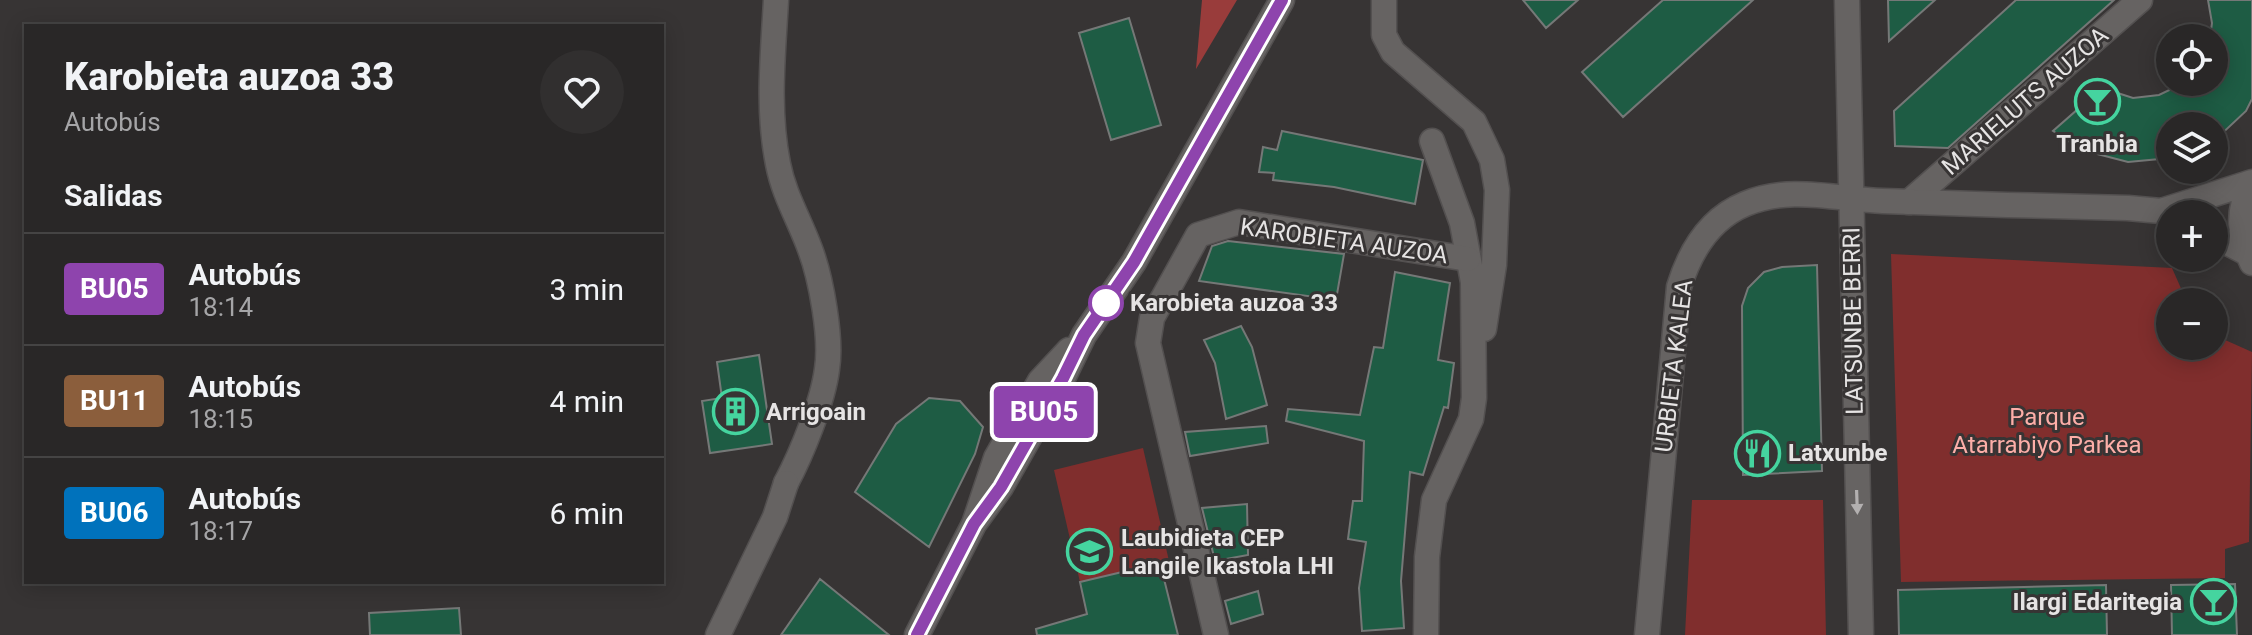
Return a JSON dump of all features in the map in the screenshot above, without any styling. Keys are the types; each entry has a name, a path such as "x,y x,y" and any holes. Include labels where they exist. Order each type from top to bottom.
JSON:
{"street":[{"path":"718,635 800,457 827,369 828,331 811,250 786,197 770,111 776,0"},
{"path":"917,635 974,524 1001,487 1084,335 1134,262 1282,0"},
{"path":"1384,0 1384,35 1393,52 1474,122 1492,160 1497,190 1494,265 1474,398"},
{"path":"1847,0 1851,200"},
{"name":"MARIELUTS AUZOA","path":"1909,202 2140,0"},
{"name":"KAROBIETA AUZOA","path":"1426,635 1427,557 1434,500 1471,419 1474,398 1473,282 1462,223 1432,141"},
{"path":"2250,258 2242,243 2240,218 2245,195 2252,183"},
{"name":"URBIETA KALEA","path":"2203,200 2252,183"},
{"name":"URBIETA KALEA","path":"1647,635 1679,287 1690,256 1714,224 1746,203 1791,192 1851,200 2156,213"},
{"name":"LATSUNBE BERRI","path":"1851,200 1861,635"},
{"name":"KAROBIETA AUZOA","path":"1216,635 1148,343 1152,318 1198,235 1239,222 1468,259"},
{"path":"2228,245 2250,258"}],"green space":[{"name":"Parque Atarrabiyo Parkea","path":"1891,254 2156,267 2156,272 2174,272 2181,288 2156,288 2156,360 2228,360 2228,341 2252,352 2249,542 2225,549 2225,578 1901,582"},
{"path":"1143,448 1169,561 1080,582 1054,470"},
{"path":"1692,500 1823,500 1826,635 1685,635"}],"shaded area":[{"path":"1202,0 1237,0 1196,69"}],"building":[{"path":"1523,0 1578,0 1546,28"},
{"path":"1663,0 1753,0 1623,117 1582,72"},
{"path":"1888,0 1935,0 1889,41"},
{"path":"2016,0 2114,0 1948,148 1895,146 1894,111"},
{"path":"2208,0 2252,0 2252,99 2246,111 2228,128 2228,112 2156,112 2156,159 2128,162 2082,150 2053,131 2102,88 2133,98 2228,96 2228,24 2212,23"},
{"path":"1129,18 1161,125 1111,140 1079,33"},
{"path":"1282,131 1423,160 1415,204 1334,187 1273,180 1274,173 1259,172 1263,147 1277,150"},
{"path":"1228,241 1344,254 1336,300 1199,281 1212,246"},
{"path":"1817,265 1822,471 1743,475 1742,306 1748,288 1764,272 1782,267"},
{"path":"1395,272 1450,283 1438,360 1454,363 1448,408 1444,407 1423,475 1410,472 1401,581 1404,628 1362,631 1359,588 1366,542 1348,539 1353,501 1362,501 1364,441 1286,421 1288,409 1360,415 1374,347 1383,348"},
{"path":"1241,326 1252,347 1267,405 1226,419 1215,363 1204,340"},
{"name":"Arrigoain","path":"759,355 772,444 710,453 702,401 722,398 717,362"},
{"path":"929,398 960,401 983,427 975,454 929,547 855,492 896,424"},
{"path":"1266,426 1268,443 1190,456 1185,432"},
{"path":"1247,504 1248,555 1215,561 1202,508"},
{"path":"1160,563 1178,635 1037,635 1036,629 1087,614 1080,582"},
{"path":"820,579 889,635 781,635"},
{"path":"2235,584 2237,635 2172,635 2171,585"},
{"path":"2106,585 2107,635 1899,635 1898,590"},
{"path":"1258,591 1263,614 1231,624 1225,601"},
{"path":"459,608 461,635 370,635 369,613"}],"bus line":[{"name":"BU05","path":"917,635 931,613 974,524 1001,487 1084,335 1134,262 1282,0"}],"place":[{"name":"Tranbia","path":"2097,102"},
{"name":"Karobieta auzoa 33","path":"1106,303"},
{"name":"Arrigoain","path":"735,412"},
{"name":"Latxunbe","path":"1757,453"},
{"name":"Laubidieta CEP Langile Ikastola LHI","path":"1090,552"},
{"name":"Ilargi Edaritegia","path":"2213,602"}]}
